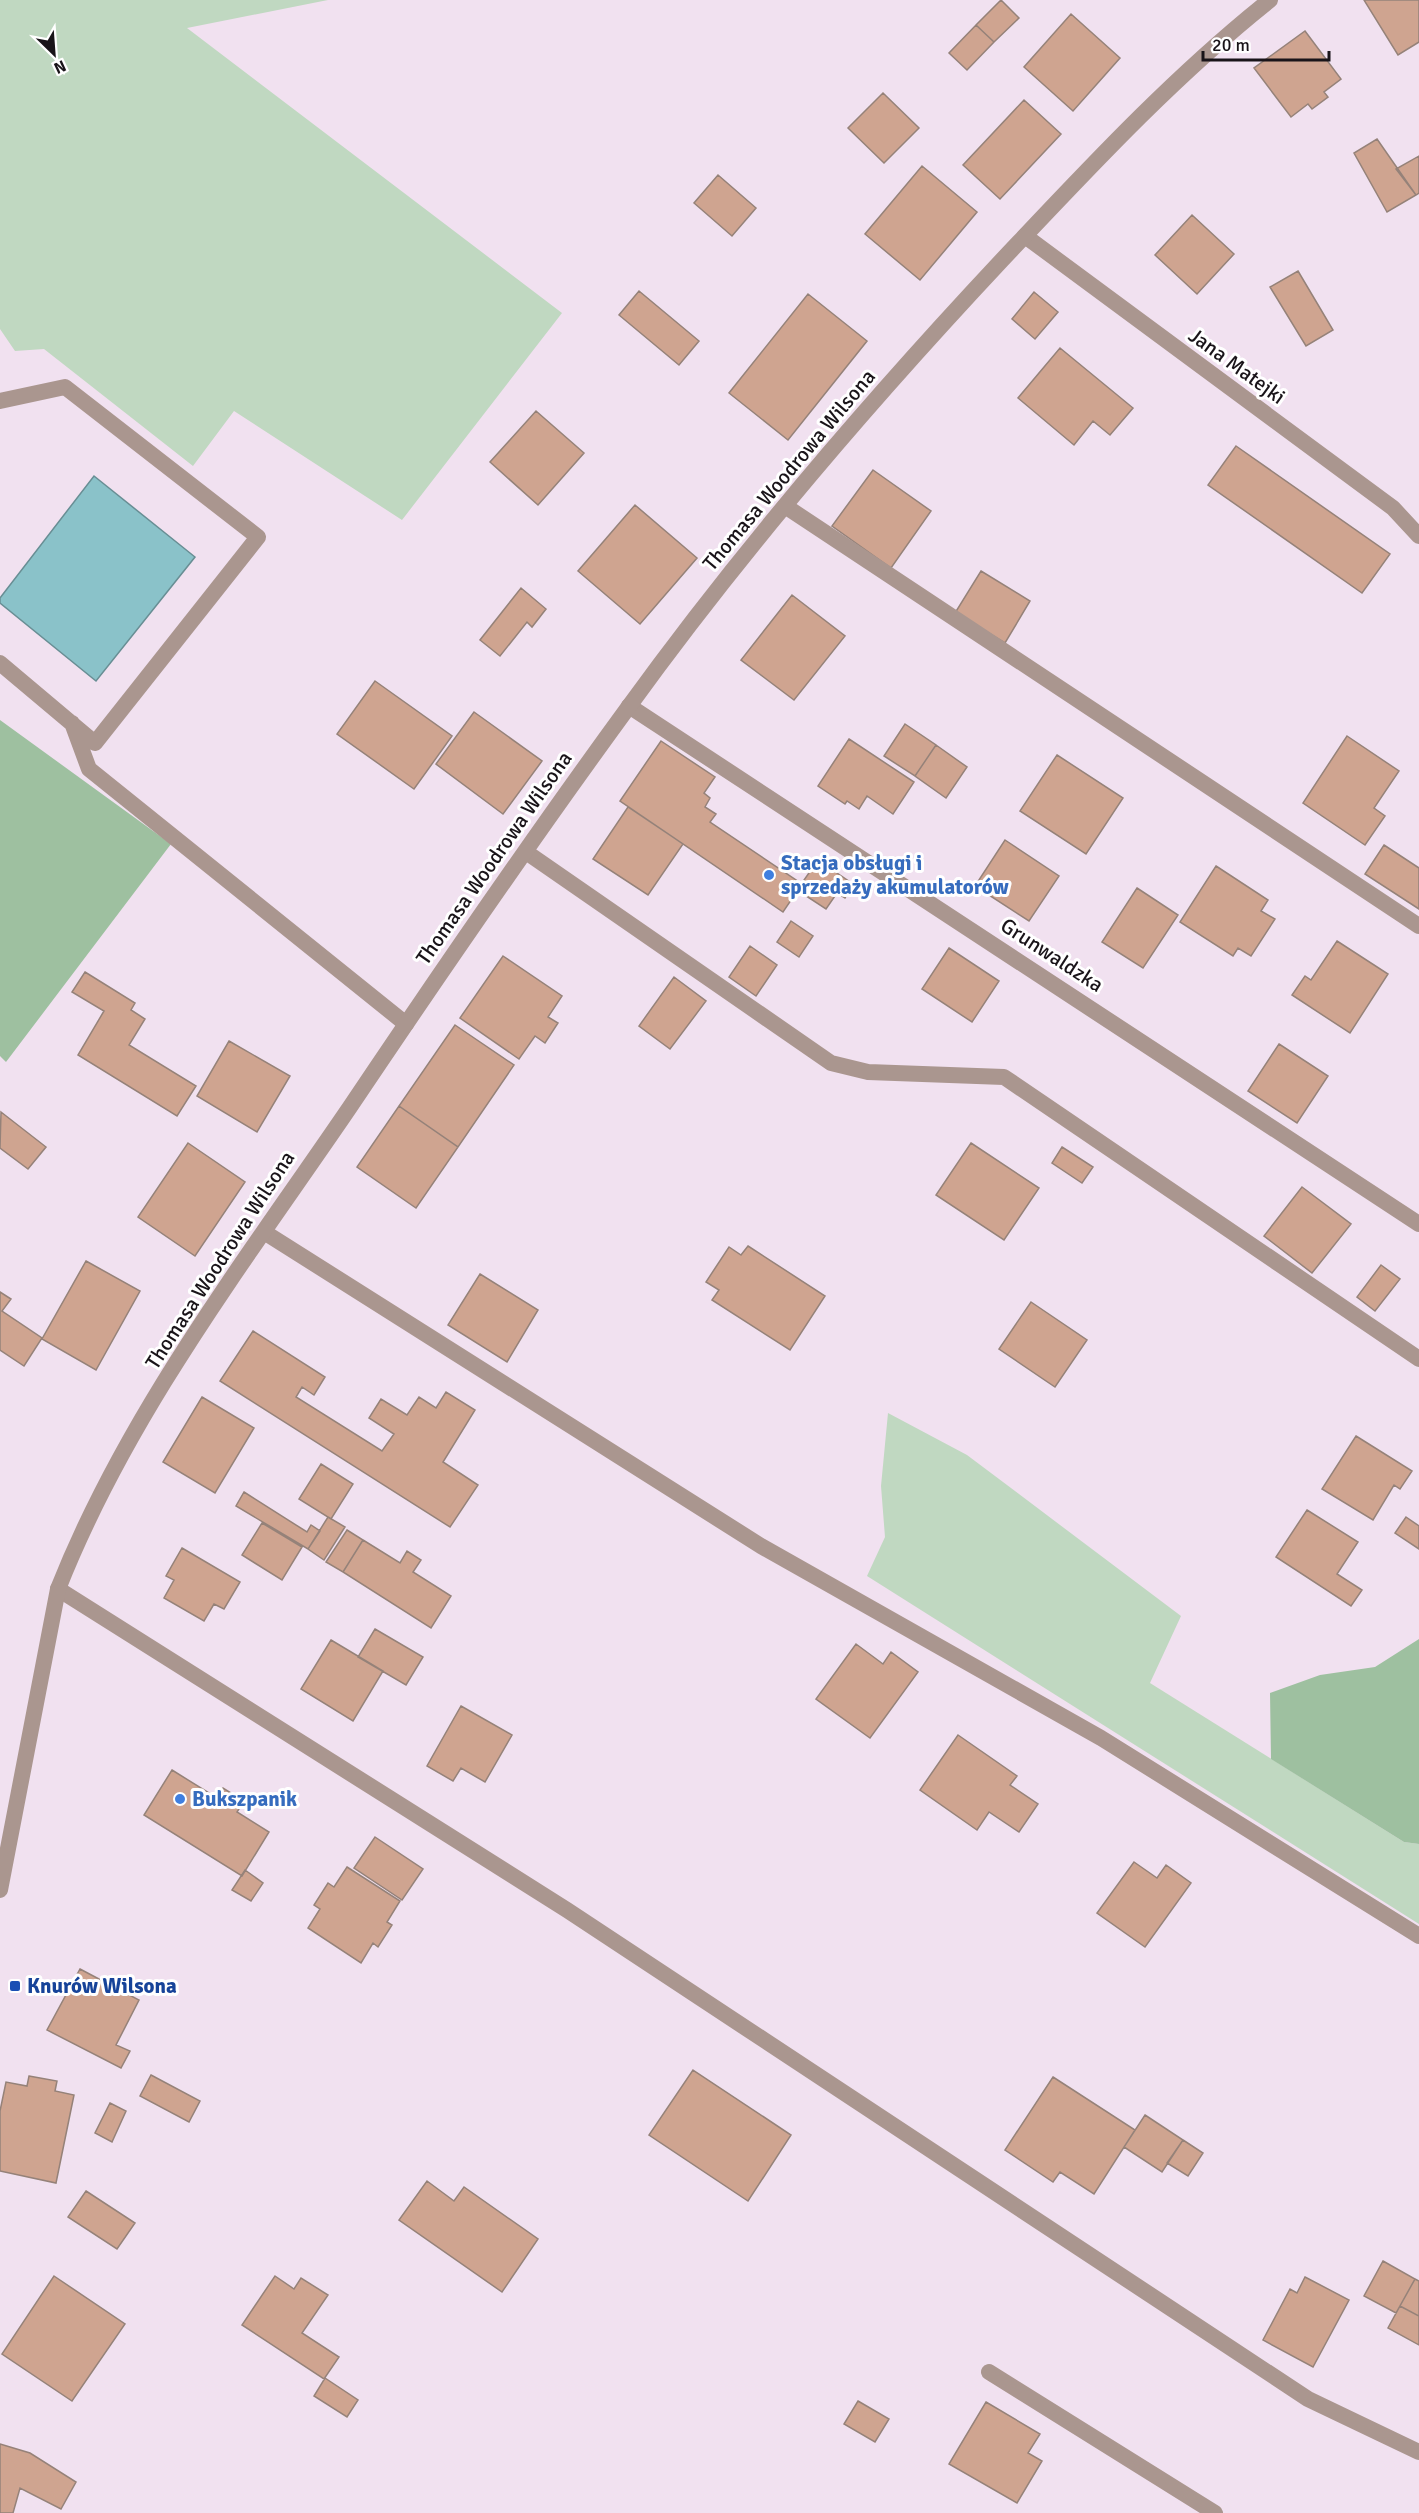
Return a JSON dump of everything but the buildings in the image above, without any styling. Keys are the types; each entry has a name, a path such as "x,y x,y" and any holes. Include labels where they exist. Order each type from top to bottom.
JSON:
{"street":[{"name":"Thomasa Woodrowa Wilsona","path":"0,1890 58,1589 92,1510 130,1441 264,1232 406,1024 629,706 784,506 870,405 1103,154 1224,36 1270,0"},
{"name":"Jana Matejki","path":"1025,236 1393,508 1419,536"},
{"path":"0,663 96,743 258,537 65,387 2,397"},
{"path":"784,506 1419,926"},
{"name":"Grunwaldzka","path":"629,706 1419,1224"},
{"path":"71,722 89,769 406,1024"},
{"path":"526,852 831,1063 868,1072 1005,1077 1419,1359"},
{"path":"264,1232 761,1546 1101,1738 1419,1936"},
{"path":"58,1589 567,1910 1308,2399 1419,2452"},
{"path":"989,2372 1215,2513"}],"green space":[{"path":"0,0 328,0 187,28 562,313 402,520 234,411 193,466 44,349 15,351 0,329"},
{"path":"0,720 171,844 6,1062 0,1056"},
{"path":"888,1413 967,1455 1181,1616 1150,1683 1404,1842 1419,1844 1419,1924 867,1576 885,1537 881,1486"},
{"path":"1419,1639 1419,1844 1404,1842 1271,1759 1270,1693 1320,1675 1375,1667"}],"water":[{"path":"94,476 195,557 96,681 0,603 0,598"}],"place":[{"name":"Stacja obsługi i sprzedaży akumulatorów","path":"769,875"},
{"name":"Bukszpanik","path":"180,1799"},
{"name":"Knurów Wilsona","path":"15,1986"}]}
